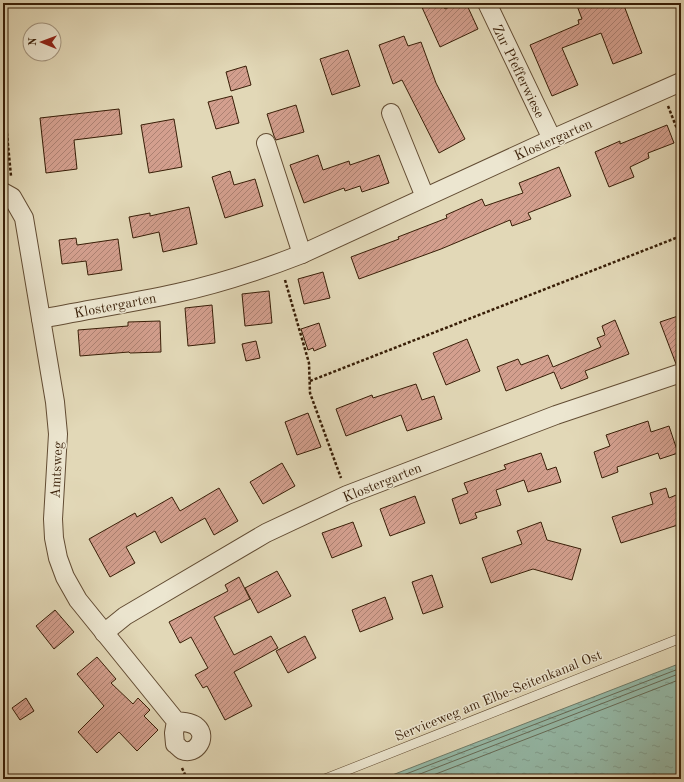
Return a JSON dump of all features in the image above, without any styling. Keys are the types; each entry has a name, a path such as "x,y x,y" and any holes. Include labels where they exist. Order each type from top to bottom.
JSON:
{"street":[{"name":"Zur Pfefferwiese","path":"487,3 552,139"},
{"name":"Klostergarten","path":"42,319 177,293 280,263 681,82"},
{"path":"391,113 425,197"},
{"path":"266,143 302,254"},
{"name":"Amtsweg","path":"8,194 24,218 55,402 58,434 53,519 54,538 58,558 65,577 78,600 176,721"},
{"name":"Klostergarten","path":"104,633 125,616 266,533 347,495 556,416 681,373"}],"lane":[{"name":"Serviceweg am Elbe-Seitenkanal Ost","path":"325,779 681,638"}],"path":[{"path":"663,90 681,139"},
{"path":"3,93 8,194"},
{"path":"310,381 681,236"},
{"path":"280,263 309,363 310,394 347,495"},
{"path":"183,771 187,779"}],"water":[{"path":"681,663 681,779 382,779"}],"building":[{"path":"420,3 442,3 445,9 457,3 466,3 478,29 440,47"},
{"path":"576,3 623,3 642,53 613,64 601,33 562,48 578,85 552,96 530,45 579,24 578,20 582,19"},
{"path":"404,36 408,46 421,42 436,83 465,139 439,153 402,80 393,84 379,45"},
{"path":"348,50 360,86 332,95 320,59"},
{"path":"246,66 251,85 231,91 226,72"},
{"path":"232,96 239,123 216,129 208,102"},
{"path":"296,105 304,132 276,140 267,114"},
{"path":"119,109 122,134 74,140 77,169 46,173 40,118"},
{"path":"174,119 182,167 149,173 141,125"},
{"path":"667,125 674,143 648,153 649,158 630,167 634,177 609,187 595,152 620,141 620,144"},
{"path":"318,155 323,170 349,161 350,165 379,155 389,183 362,192 360,186 345,191 344,188 304,203 290,165"},
{"path":"559,167 571,196 528,213 531,219 512,226 510,220 441,249 359,279 351,257 399,239 398,237 447,218 446,215 482,199 485,206 523,193 519,183"},
{"path":"230,171 234,185 255,179 263,206 225,218 212,177"},
{"path":"189,207 197,244 163,252 159,232 133,238 129,217 150,213 150,216"},
{"path":"76,238 77,245 118,239 122,270 88,275 86,261 62,264 59,240"},
{"path":"323,272 330,298 304,304 298,279"},
{"path":"269,291 272,323 245,326 242,294"},
{"path":"212,305 215,343 188,346 185,308"},
{"path":"681,315 681,363 676,364 660,322"},
{"path":"615,320 629,354 585,371 588,378 561,389 554,372 506,391 497,367 518,359 521,365 548,355 553,367 601,347 597,338 605,335 602,326"},
{"path":"160,321 161,352 129,352 80,356 78,330 128,326 128,322"},
{"path":"319,323 326,346 314,351 313,348 308,350 301,329"},
{"path":"467,339 480,371 446,385 433,353"},
{"path":"256,341 260,358 246,361 242,344"},
{"path":"416,384 422,400 434,396 442,419 407,431 401,415 346,436 336,409 372,395 373,398"},
{"path":"308,413 321,447 297,455 285,422"},
{"path":"648,421 651,432 669,426 678,453 660,459 658,453 617,467 618,472 602,478 594,452 610,446 606,435"},
{"path":"541,453 547,470 556,467 561,482 528,492 524,480 496,490 501,505 475,513 477,518 460,524 452,499 468,493 464,483 506,469 504,465"},
{"path":"282,463 295,486 263,504 250,482"},
{"path":"219,488 238,521 214,535 205,518 161,543 155,531 126,547 135,563 110,577 89,539 135,513 137,517 172,497 180,511"},
{"path":"666,488 669,498 681,493 681,524 621,543 612,517 653,504 650,493"},
{"path":"415,496 425,523 390,536 380,509"},
{"path":"353,522 362,546 332,558 322,533"},
{"path":"541,522 547,540 581,549 572,580 533,569 491,583 482,558 522,544 517,531"},
{"path":"277,571 291,596 258,613 245,588"},
{"path":"432,575 443,607 423,614 412,582"},
{"path":"239,577 250,599 214,617 234,655 271,636 278,648 234,672 252,706 225,720 207,686 203,688 195,675 208,668 191,637 180,643 169,622 228,591 225,585"},
{"path":"385,597 393,619 360,632 352,610"},
{"path":"55,610 74,632 54,649 36,626"},
{"path":"305,636 316,658 288,673 276,651"},
{"path":"97,657 116,679 111,683 133,704 138,698 150,710 144,716 158,730 137,751 119,732 97,753 78,732 104,706 77,674"},
{"path":"26,698 34,711 20,720 12,708"}]}
